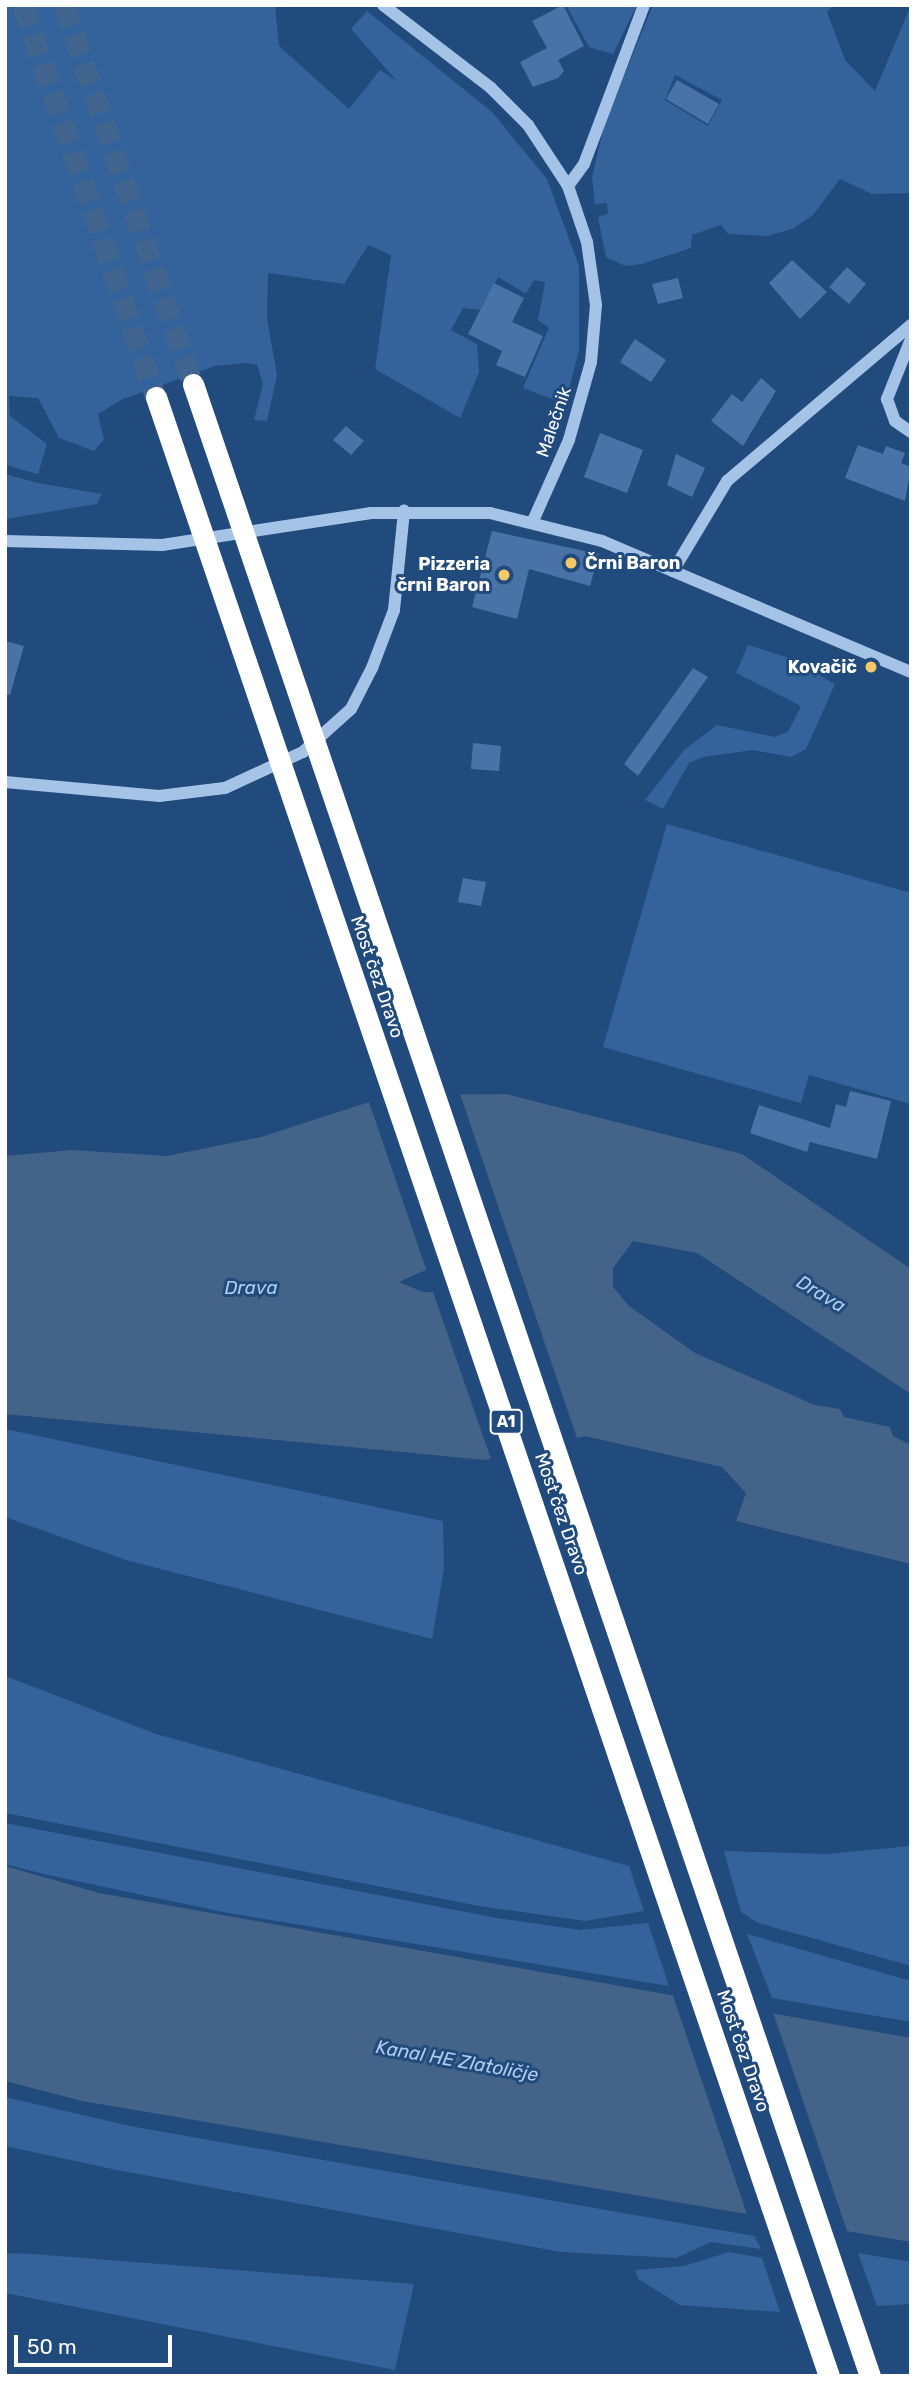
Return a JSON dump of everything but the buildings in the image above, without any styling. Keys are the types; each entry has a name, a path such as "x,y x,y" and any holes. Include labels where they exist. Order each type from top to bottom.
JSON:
{"highway":[{"name":"Most čez Dravo","path":"193,384 870,2376"},
{"name":"Most čez Dravo","path":"156,397 830,2376"}],"street":[{"name":"Malečnik","path":"383,5 491,88 528,125 568,186 587,242 595,335 569,440 533,521"},
{"path":"568,186 584,164 644,5"},
{"path":"673,571 727,481 911,325"},
{"path":"911,339 887,399 895,421 911,432"},
{"path":"5,782 159,796 225,788 303,752 351,709 372,668 394,610 404,511"},
{"path":"5,541 162,545 404,511 533,521 673,571 911,672"}],"shaded area":[{"path":"5,5 275,5 279,46 349,109 380,70 397,81 351,29 367,11 492,112 547,179 579,266 579,350 565,404 523,388 549,328 538,320 545,282 534,280 526,294 498,277 480,310 463,308 451,330 477,344 479,372 460,418 375,369 391,255 368,245 344,284 268,273 267,318 277,375 267,421 254,420 263,384 257,365 247,363 215,366 123,399 98,414 104,440 94,451 59,438 38,398 9,396 10,416 47,444 38,474 5,465"},
{"path":"566,5 637,5 613,54 589,47"},
{"path":"653,5 834,5 827,12 845,60 875,91 911,5 911,193 872,194 840,179 813,215 792,229 767,236 728,234 721,225 692,235 691,248 642,264 625,266 606,257 598,217 608,214 607,203 595,204 592,177 605,122","holes":["675,75 722,100 708,126 665,100"]},
{"path":"5,474 38,483 102,494 97,504 5,519"},
{"path":"748,645 789,658 835,684 806,749 791,757 753,750 703,757 689,763 663,809 645,800 684,750 717,725 775,737 788,732 801,706 736,673"},
{"path":"667,824 911,893 911,1104 809,1075 801,1103 603,1047"},
{"path":"5,1429 443,1521 444,1569 432,1639 126,1560 5,1517"},
{"path":"5,1676 156,1734 629,1866 644,1911 585,1921 479,1906 5,1813"},
{"path":"5,1823 497,1918 580,1930 648,1923 669,1986 223,1912 48,1875 5,1864"},
{"path":"911,1846 911,1966 758,1923 741,1912 724,1851 827,1854"},
{"path":"747,1934 911,1981 911,2022 772,1998"},
{"path":"5,2097 130,2126 754,2236 761,2249 711,2242 676,2258 561,2252 117,2170 5,2146"},
{"path":"729,2252 762,2258 780,2312 680,2305 638,2279 635,2270 684,2266"},
{"path":"5,2253 414,2284 395,2370 5,2293"},
{"path":"858,2253 911,2262 911,2304 877,2306"}],"water":[{"name":"Drava","path":"506,1094 742,1154 911,1269 911,1394 697,1253 633,1241 613,1268 613,1287 629,1306 695,1353 815,1405 840,1409 844,1417 890,1427 893,1436 911,1445 911,1564 736,1521 746,1493 722,1467 585,1436 485,1460 5,1414 5,1156 72,1150 167,1156 261,1137 391,1095","holes":["441,1263 494,1263 513,1277 501,1293 423,1292 399,1282"]},
{"name":"Kanal HE Zlatoličje","path":"5,1866 99,1893 911,2038 911,2242 82,2101 5,2081"}],"pier":[{"path":"391,1091 459,1091 578,1441 492,1462 432,1289 499,1290 508,1278 493,1266 427,1272 368,1099"},
{"path":"671,1990 772,2009 848,2234 748,2217"}],"tunnel":[{"path":"23,5 156,397"},
{"path":"64,5 193,384"}],"place":[{"name":"Črni Baron","path":"571,563"},
{"name":"Pizzeria črni Baron","path":"504,575"},
{"name":"Kovačič","path":"871,667"}]}
